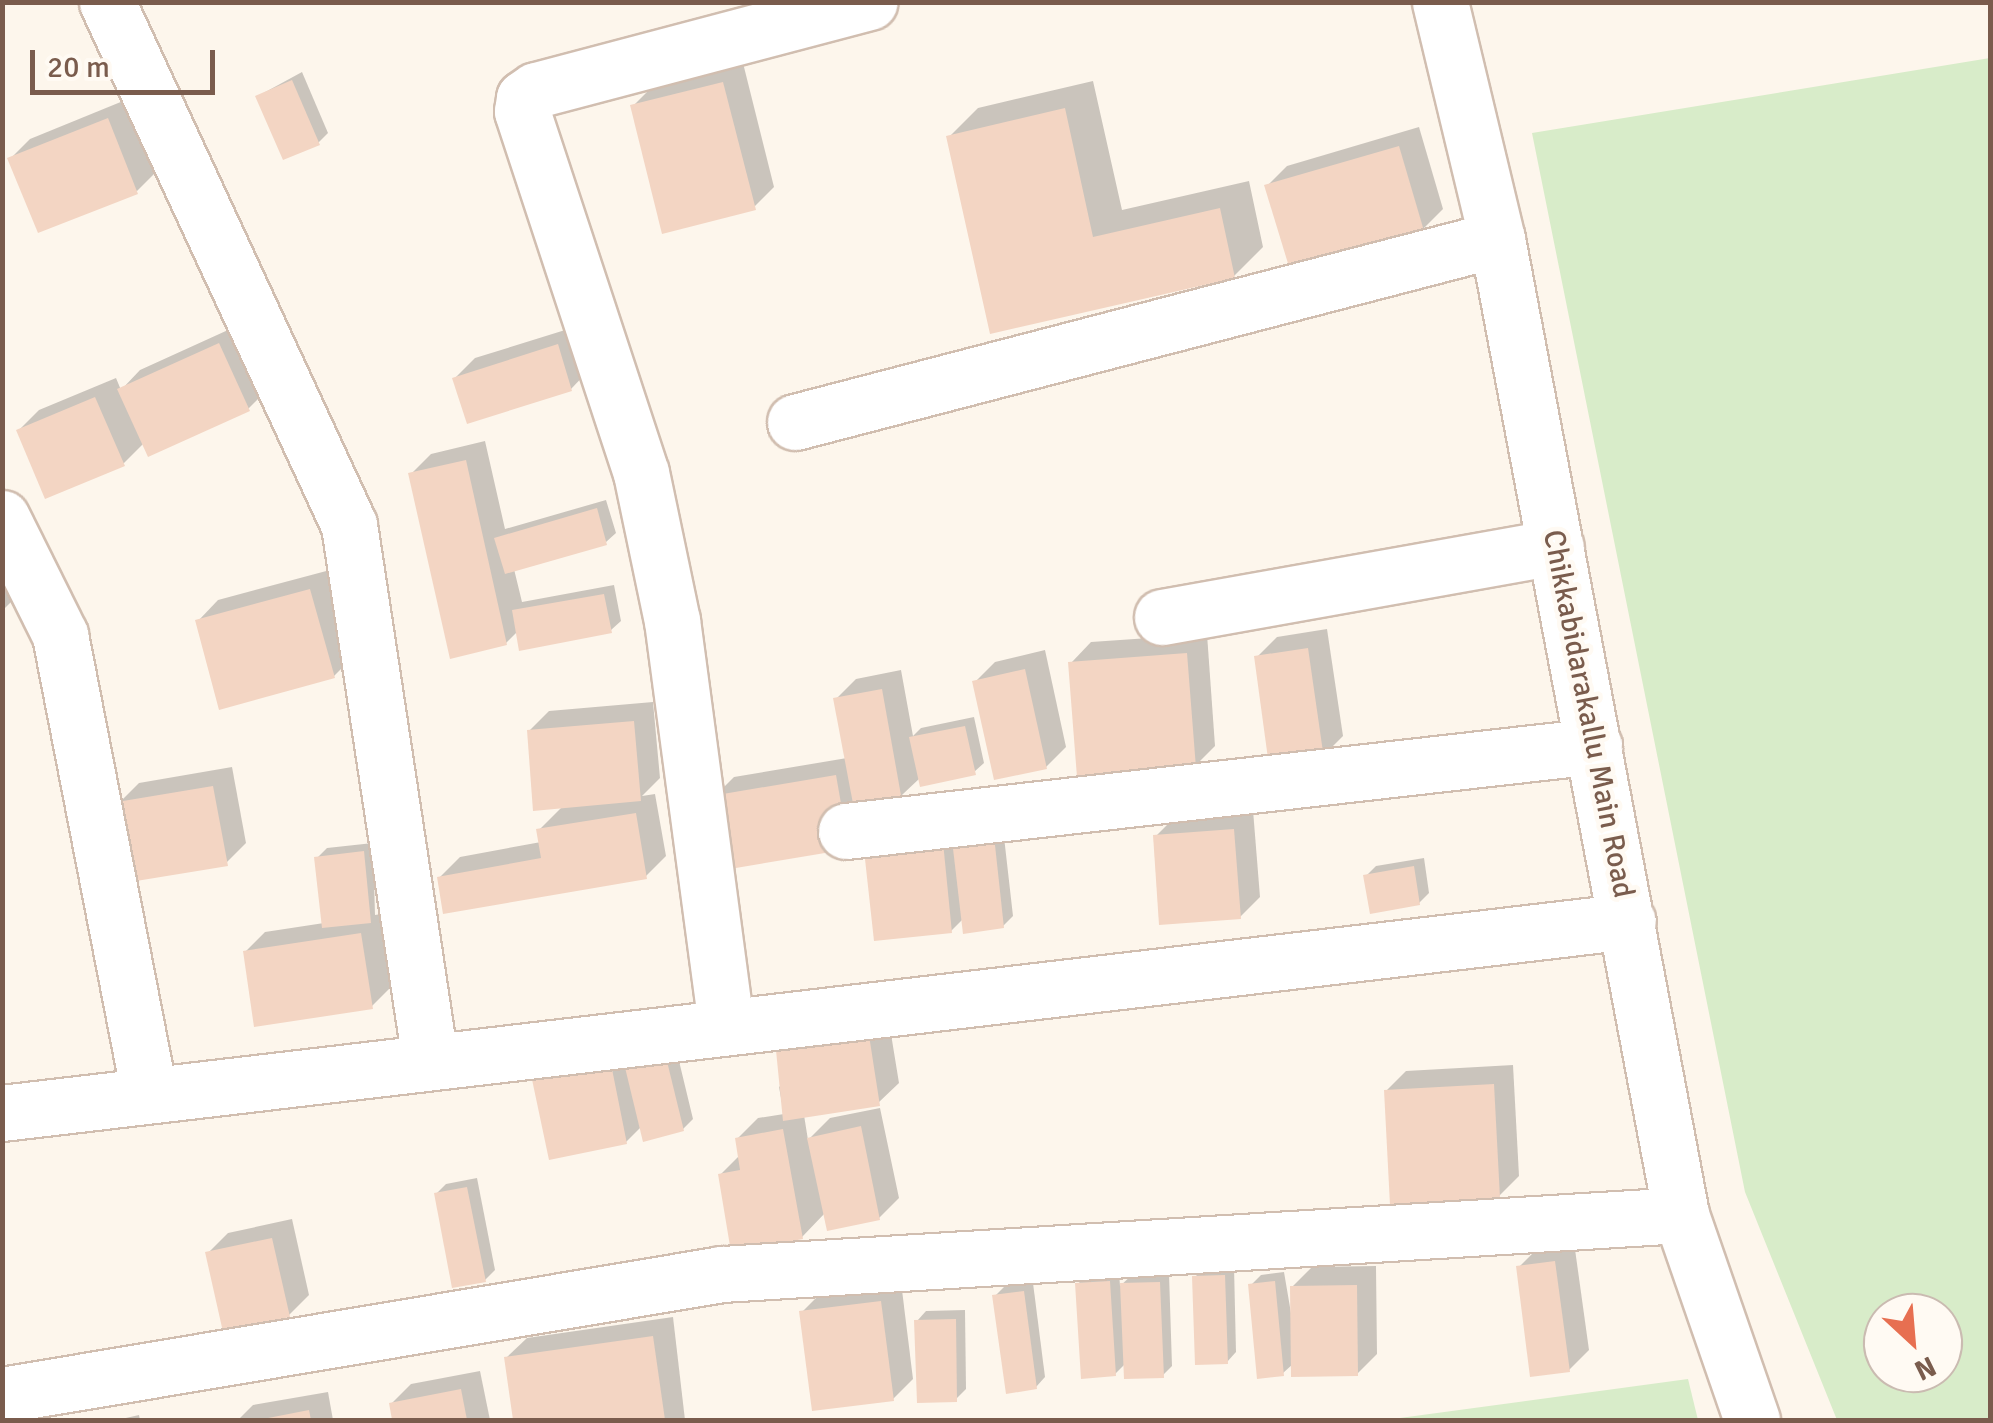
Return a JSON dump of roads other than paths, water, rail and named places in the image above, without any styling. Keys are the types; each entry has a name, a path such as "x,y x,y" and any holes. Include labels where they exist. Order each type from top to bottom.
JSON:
{"street":[{"path":"107,2 349,524 430,1060"},
{"path":"726,1026 672,620 641,473 522,110 524,98 536,90 870,2"},
{"name":"Chikkabidarakallu Main Road","path":"1440,2 1497,240 1681,1215 1752,1420"},
{"path":"795,422 1497,240"},
{"path":"2,518 60,634 149,1093"},
{"path":"1162,617 1556,547"},
{"path":"846,831 1594,746"},
{"path":"2,1112 1628,921"},
{"path":"2,1395 722,1274 1681,1215"}]}
